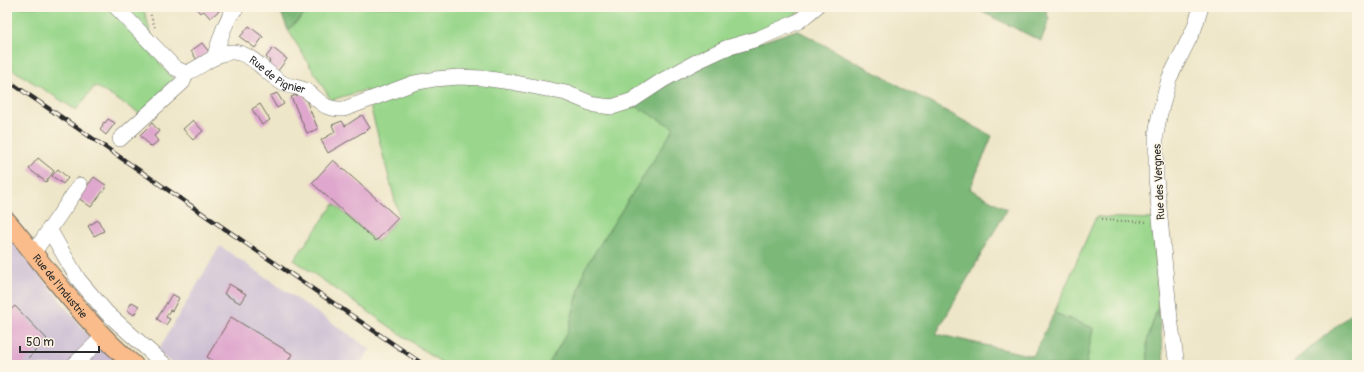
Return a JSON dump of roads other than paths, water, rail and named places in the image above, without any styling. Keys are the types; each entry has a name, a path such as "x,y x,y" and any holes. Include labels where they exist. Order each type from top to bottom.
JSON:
{"main road":[{"name":"Rue de l'Industrie","path":"7,221 34,252 67,295 104,336 134,365"}],"street":[{"path":"116,7 175,68 186,72 195,70 223,53 232,52 232,45 222,33"},
{"path":"214,58 222,33 231,13 237,7"},
{"name":"Rue de Pignier","path":"232,52 244,54 284,84 306,90 322,105 332,109 344,109 414,84 435,79 459,77 482,78 511,82 566,93 595,105 612,107 630,101 663,80 698,61 726,48 757,39 799,20 816,7"},
{"name":"Rue des Vergnes","path":"1177,365 1170,319 1160,223 1155,154 1159,117 1169,79 1194,29 1201,7"},
{"path":"120,139 183,82 186,72"},
{"path":"34,252 80,185"},
{"name":"Rue de l'Industrie","path":"49,229 81,283 107,313 165,365"},
{"path":"67,295 81,283"},
{"path":"74,365 104,336"}],"railway":[{"path":"7,80 424,365"}]}
